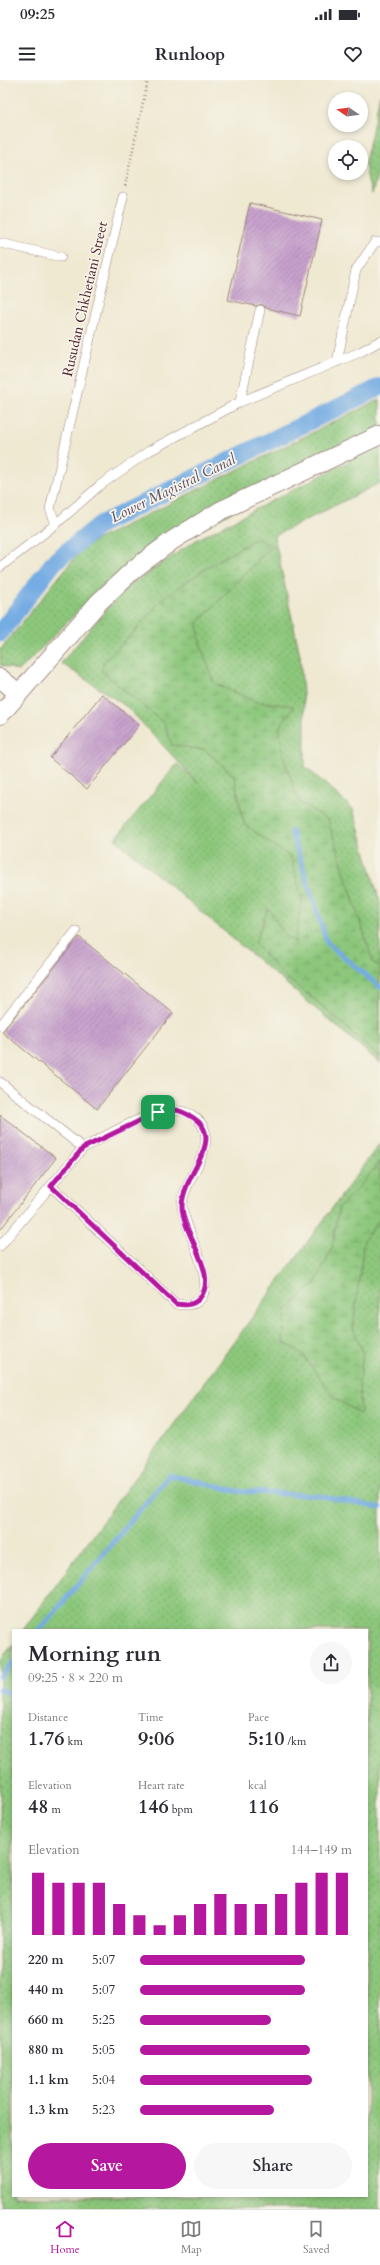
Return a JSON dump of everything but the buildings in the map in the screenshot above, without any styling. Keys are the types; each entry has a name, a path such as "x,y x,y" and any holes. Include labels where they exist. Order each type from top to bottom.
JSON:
{"street":[{"path":"0,715 99,602 134,569 173,540 220,511 380,435"},
{"path":"1,679 18,693"}],"lane":[{"name":"Rusudan Chkhetiani Street","path":"56,524 50,509 123,197"},
{"path":"337,362 356,270 375,242 380,242"},
{"path":"0,243 61,257"},
{"path":"240,402 260,310"},
{"path":"0,567 56,524 98,486 149,451 240,402 337,362 380,341"},
{"path":"0,1026 76,931"},
{"path":"0,1082 83,1148"},
{"path":"0,1246 83,1148 158,1112 177,1110 192,1115 204,1128 206,1147 182,1204 183,1215 204,1271 206,1282 203,1294 196,1302 186,1306 176,1304 51,1186"}],"path":[{"path":"123,197 148,80"}],"green space":[{"path":"380,94 380,166 372,194 368,180 368,149"},
{"path":"380,399 380,427 103,586 19,671 0,665 0,650 79,552 94,541"},
{"path":"380,445 380,483 274,536 300,655 305,721 305,766 353,809 380,902 380,1063 115,839 177,764 199,784 127,707 61,663 124,589 196,540"},
{"path":"257,538 271,546 198,623 200,643 214,683 256,702 294,706 279,728 285,762 299,802 328,820 373,962 380,967 380,1057 313,998 286,978 255,944 268,908 285,935 295,942 302,900 291,858 244,824 234,775 205,750 172,745 164,723 101,671 104,662 136,630 162,599 209,566"},
{"path":"380,1143 380,1967 378,1976 380,1977 380,2209 0,2209 0,1661 12,1645 12,2197 368,2197 368,1629 24,1629"},
{"path":"380,1162 380,1219 364,1240 353,1328 363,1353 359,1383 361,1415 335,1398 301,1353 283,1342 286,1310 315,1284 332,1249 339,1207 360,1186"}],"waterway":[{"name":"Lower Magistral Canal","path":"0,633 54,562 101,524 380,387"},
{"path":"291,831 327,943 380,987"},
{"path":"41,1629 169,1475 237,1491 319,1496 380,1508"},
{"path":"0,1677 12,1663"},
{"path":"0,1689 12,1695"}],"route":[{"path":"177,1110 192,1115 204,1128 206,1147 186,1190 182,1204 183,1215 204,1271 206,1282 203,1294 196,1302 186,1306 176,1304 51,1186 83,1148 158,1112 177,1110"}]}
